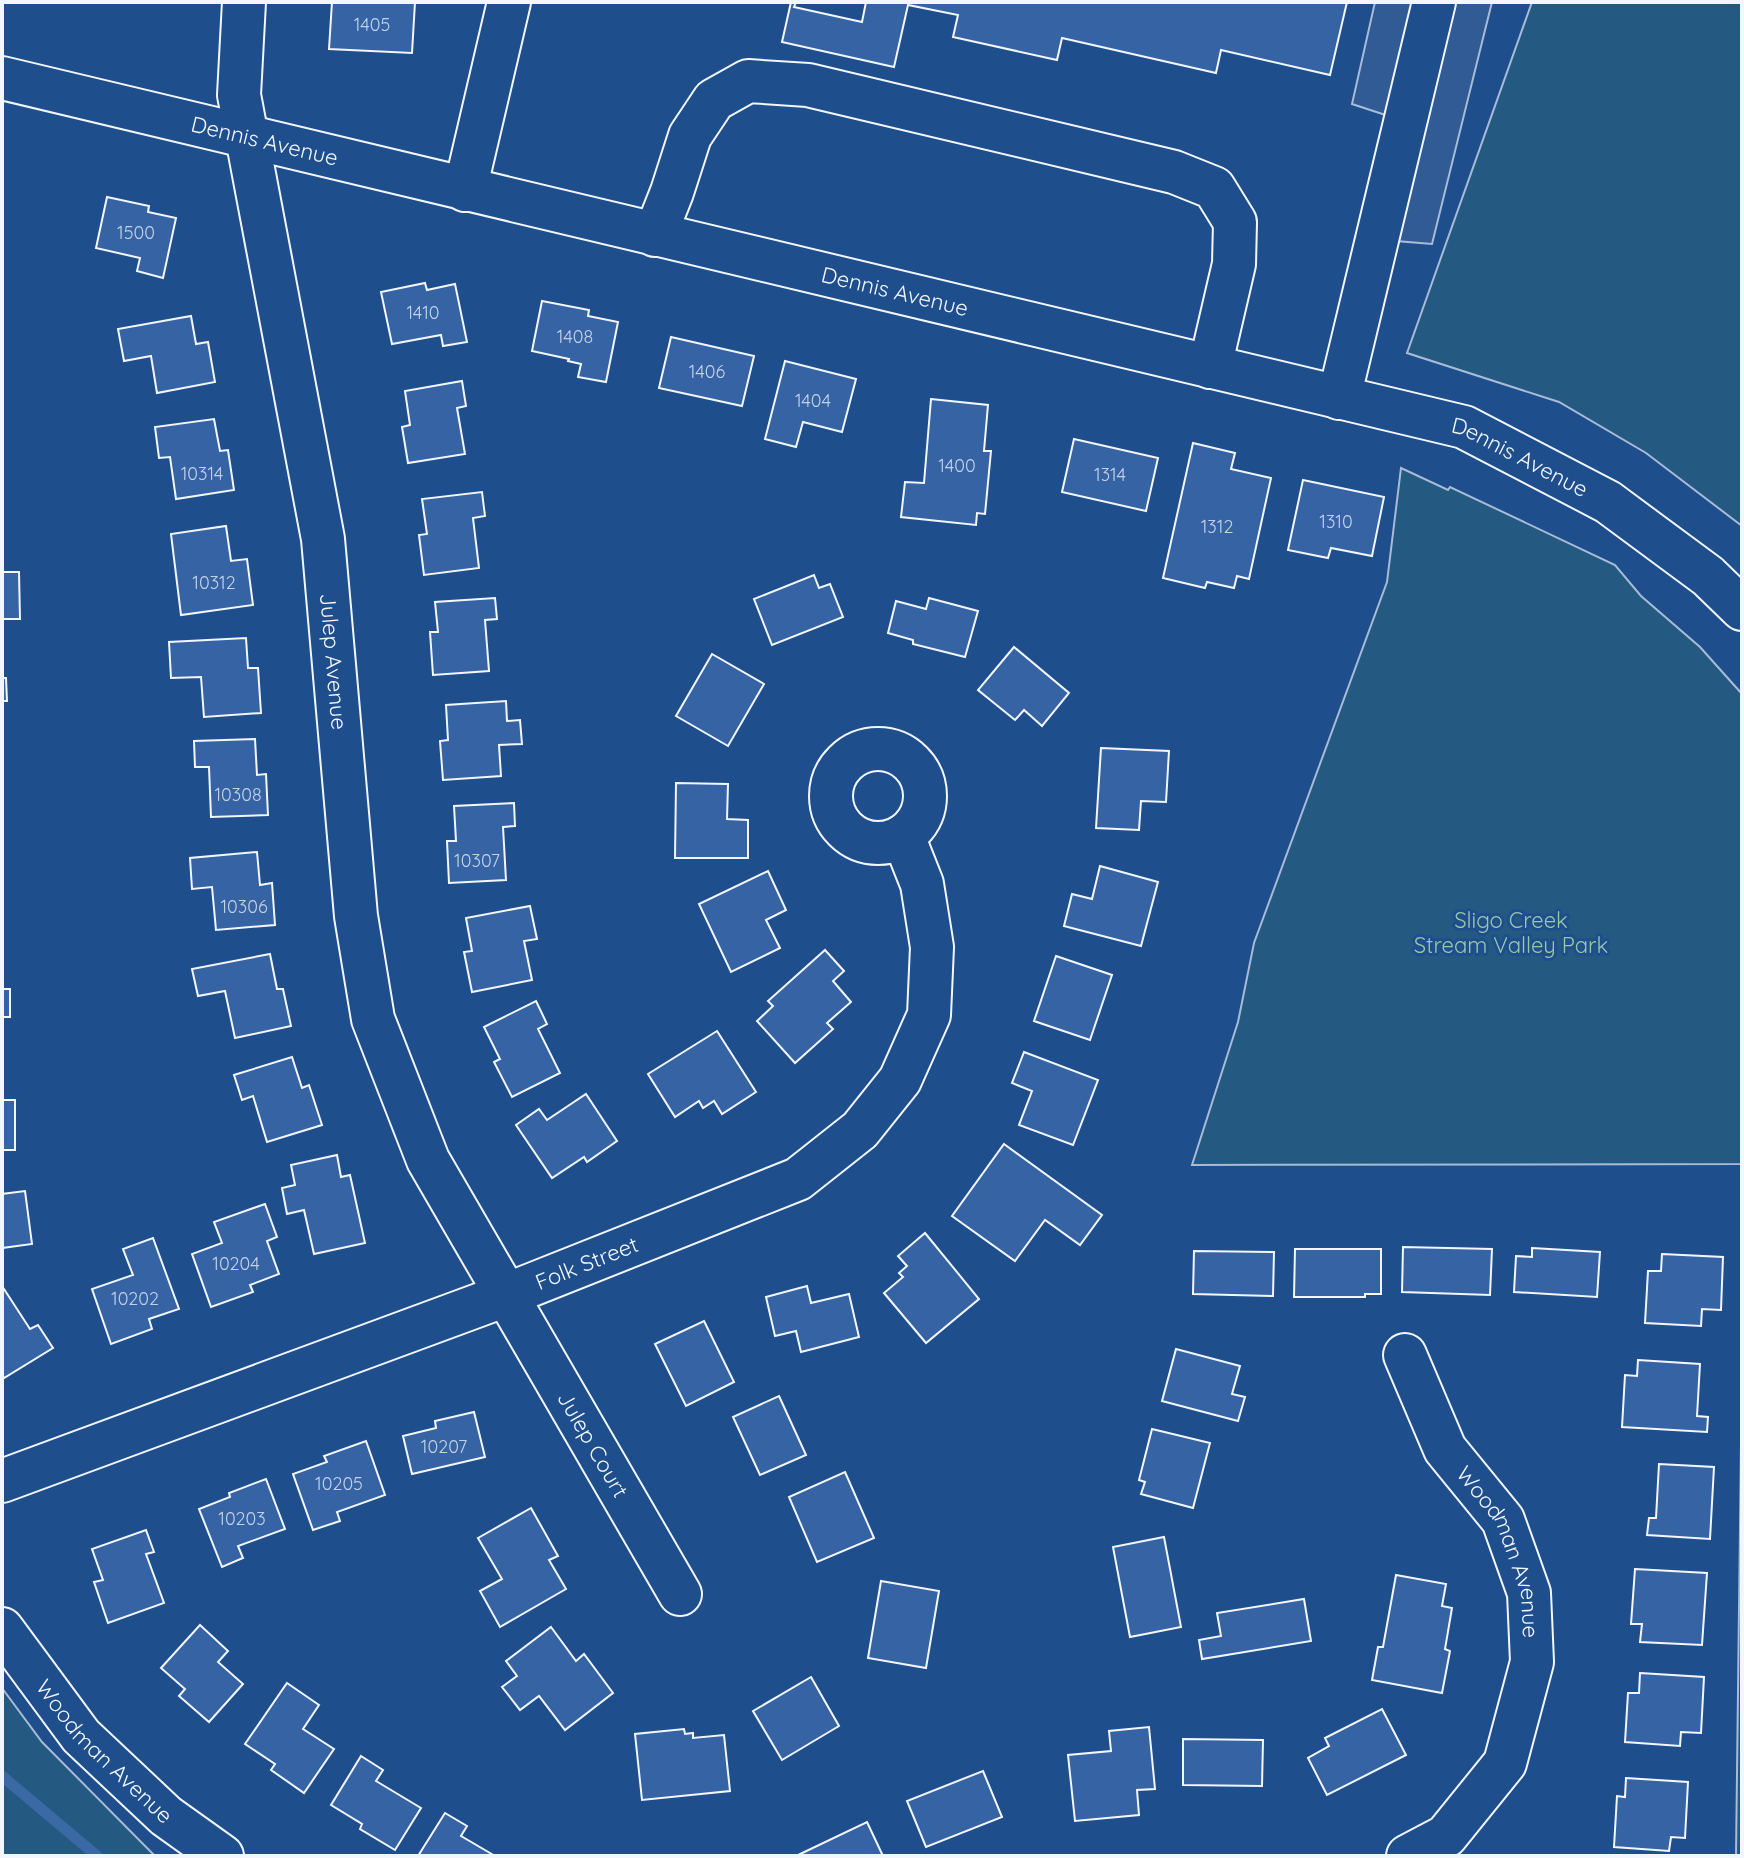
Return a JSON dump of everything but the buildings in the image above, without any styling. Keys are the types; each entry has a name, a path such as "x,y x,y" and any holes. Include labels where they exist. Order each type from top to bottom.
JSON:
{"street":[{"name":"Julep Avenue","path":"244,2 239,95 323,539 356,916 373,1019 428,1160 506,1295"},
{"path":"465,190 509,2"},
{"path":"1339,398 1434,2"},
{"name":"Dennis Avenue","path":"2,78 1464,427 1608,502 1708,576 1742,609"},
{"path":"655,235 690,136 714,100 748,81 808,85 1174,172 1214,188 1235,222 1234,264 1210,367"},
{"name":"Folk Street","path":"2,1481 506,1295 798,1179 860,1130 900,1080 929,1015 932,947 922,884 903,836"},
{"name":"Julep Court","path":"506,1295 680,1594"},
{"name":"Woodman Avenue","path":"1405,1355 1445,1449 1503,1520 1529,1593 1532,1662 1505,1763 1446,1836 1408,1856"},
{"name":"Woodman Avenue","path":"2,1629 81,1736 166,1816 222,1856"}],"green space":[{"path":"1532,2 1742,2 1742,526 1646,453 1559,402 1407,353"},
{"name":"Sligo Creek Stream Valley Park","path":"1401,468 1448,490 1450,487 1615,565 1641,596 1700,647 1742,694 1742,1164 1192,1165 1238,1022 1254,943 1387,582"},
{"path":"1742,1361 1742,1856 1736,1856"},
{"path":"2,1688 42,1742 155,1856 2,1856"}],"shaded area":[{"path":"1375,2 1492,2 1432,244 1396,241 1416,125 1352,104"}],"waterway":[{"path":"2,1776 97,1856"}]}
